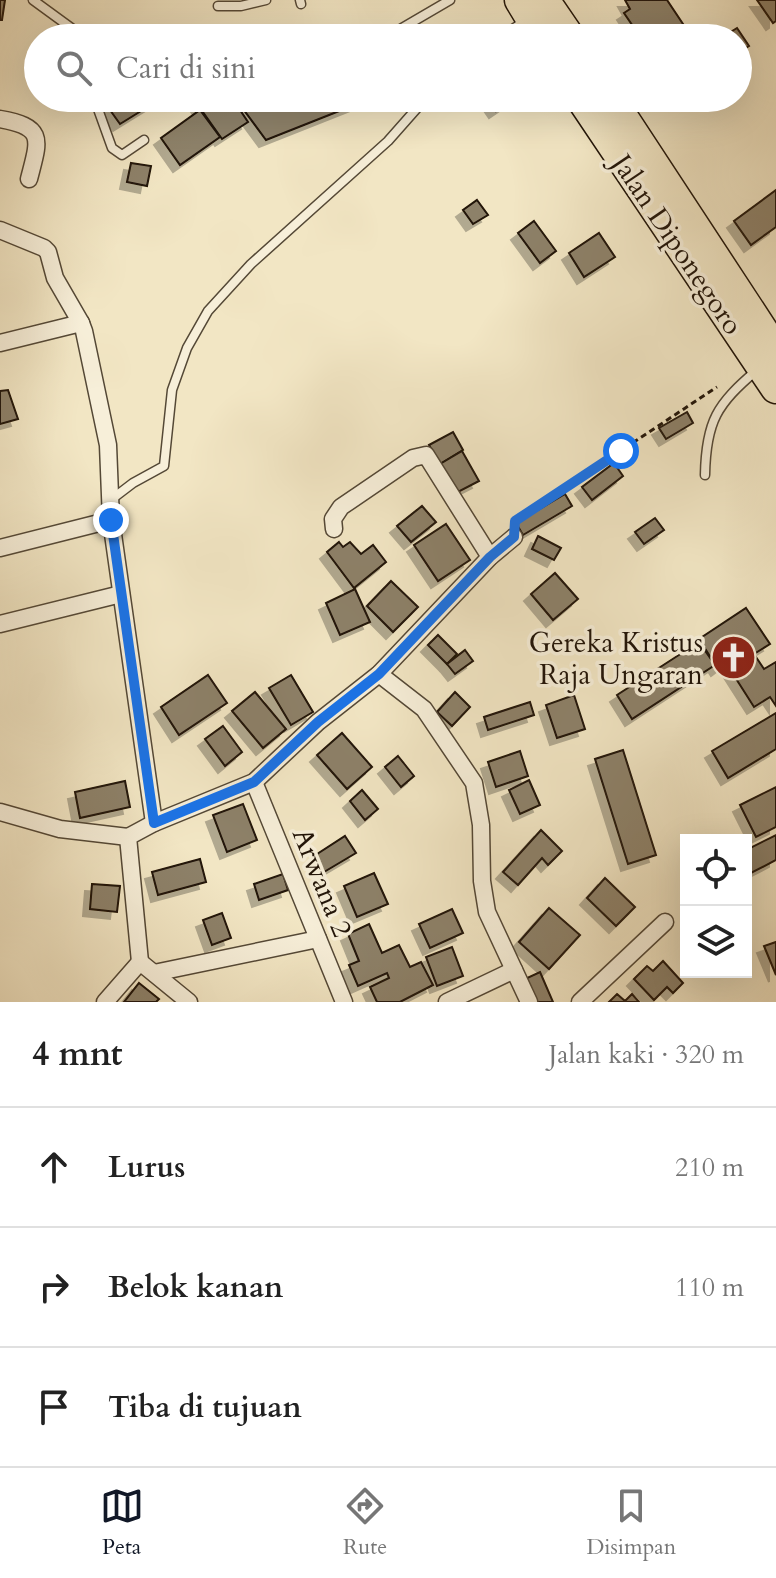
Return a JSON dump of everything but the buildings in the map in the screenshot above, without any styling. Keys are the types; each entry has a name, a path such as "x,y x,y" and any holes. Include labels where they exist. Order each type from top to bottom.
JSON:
{"highway":[{"name":"Jalan Diponegoro","path":"591,112 747,327"},
{"name":"Jalan Diponegoro","path":"618,112 771,369"}],"street":[{"path":"0,119 21,123 34,133 37,148 29,179"},
{"path":"0,230 48,252 55,278 81,323 108,445 111,520 154,823"},
{"path":"0,343 81,323"},
{"path":"334,529 333,519 341,507 413,458 426,455 490,557"},
{"path":"0,548 111,520"},
{"path":"0,812 60,829 128,837 154,823 254,782 318,722 379,674 490,557 514,537"},
{"path":"0,624 121,594"},
{"path":"379,674 424,709 474,783 481,825 487,912 529,1002"},
{"name":"Arwana 2","path":"254,782 344,1002"},
{"path":"128,837 140,962 189,1002"},
{"path":"580,1002 665,922"},
{"path":"154,973 318,939"},
{"path":"105,1002 140,962"},
{"path":"447,1002 514,970"}],"lane":[{"path":"33,0 66,24"},
{"path":"218,6 241,6 266,0"},
{"path":"409,24 450,0"},
{"path":"99,112 112,148 122,155 144,140"},
{"path":"109,501 164,466 172,390 187,348 208,311 251,264 388,141 414,112"},
{"path":"705,475 706,452 715,416 728,394 771,369"}],"path":[{"path":"514,537 515,521 720,386"}],"place":[{"name":"Gereka Kristus Raja Ungaran","path":"734,658"}],"route":[{"path":"111,520 154,823 265,775 318,722 379,674 490,557 514,537 515,521 621,451"}]}
